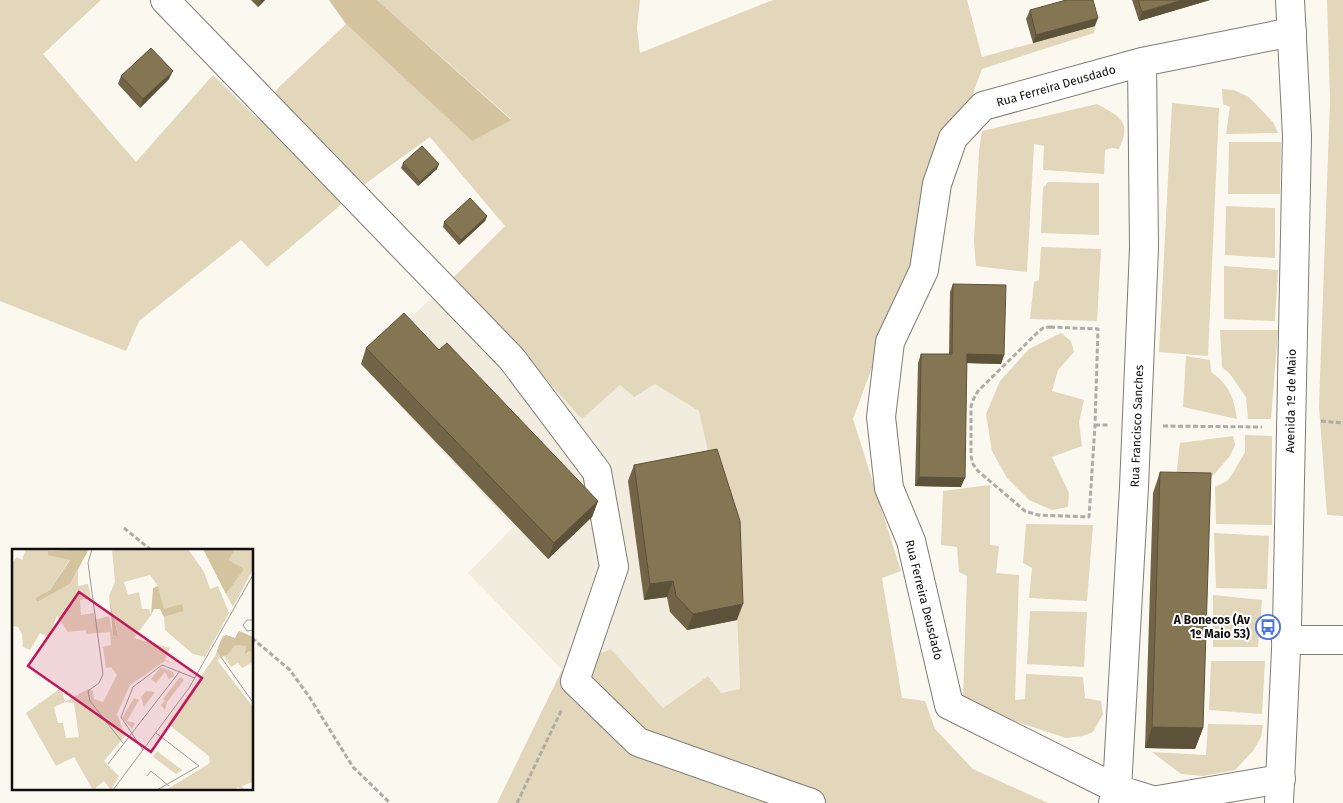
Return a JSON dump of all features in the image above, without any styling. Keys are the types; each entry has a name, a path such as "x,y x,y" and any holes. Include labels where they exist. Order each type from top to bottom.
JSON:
{"street":[{"path":"165,0 512,359 597,472 614,567 575,681 638,742 811,803"},
{"name":"Avenida 1º de Maio","path":"1280,791 1286,640 1297,136 1290,0"},
{"name":"Rua Ferreira Deusdado","path":"1280,791 1157,802 1115,796 949,705 911,541 889,488 881,417 890,342 924,270 937,184 953,138 983,106 1142,62 1292,32"},
{"name":"Rua Francisco Sanches","path":"1115,796 1137,425 1144,248 1142,62"},
{"path":"1286,640 1343,640"}],"path":[{"path":"1043,328 1098,328 1095,425 1089,517 1038,516 1025,511 978,471 973,464 971,456 972,406 974,398 978,391 1043,328"},
{"path":"1321,421 1343,423"},
{"path":"1095,425 1291,427"},
{"path":"124,528 150,549"},
{"path":"254,640 290,670 353,766 390,803"},
{"path":"517,803 575,681"}],"shaded area":[{"path":"0,0 101,0 43,54 136,162 213,75 259,120 277,89 346,24 471,140 511,119 377,0 640,0 637,28 640,53 773,0 967,0 982,57 1095,26 1094,33 982,69 853,419 901,571 882,578 902,698 925,701 935,729 973,769 1048,803 497,803 562,670 611,649 663,708 708,676 721,693 740,689 734,537 711,464 699,411 655,384 634,397 620,385 582,419 454,277 505,226 430,137 369,181 267,267 241,240 139,321 126,351 0,301"},
{"path":"329,0 377,0 511,120 472,141 346,24"},
{"path":"1327,0 1343,0 1343,516 1327,515 1319,406 1330,101"},
{"path":"1222,89 1234,90 1249,97 1273,122 1278,133 1226,134 1230,107 1223,104"},
{"path":"1172,103 1219,108 1208,356 1159,352"},
{"path":"1097,104 1122,121 1124,126 1123,140 1119,149 1105,150 1104,174 1043,170 1044,146 1034,144 1027,272 976,266 974,241 982,131"},
{"path":"1229,142 1281,142 1280,194 1228,194"},
{"path":"1048,182 1099,183 1099,235 1041,233 1043,188"},
{"path":"1226,206 1275,208 1275,258 1225,255"},
{"path":"1041,247 1101,249 1097,321 1030,319 1034,282 1039,280"},
{"path":"1224,266 1278,270 1275,321 1224,319"},
{"path":"454,277 582,419 620,385 655,384 700,411 711,464 734,537 740,689 721,693 708,676 663,708 611,649 562,670 468,573 513,527 361,364"},
{"path":"1220,330 1278,330 1271,419 1248,419 1246,397 1230,374 1222,367"},
{"path":"1061,333 1071,341 1074,352 1058,370 1052,391 1084,400 1079,422 1082,446 1052,457 1069,493 1068,507 1052,510 1029,500 1007,478 992,451 986,414 1000,381 1029,349"},
{"path":"1186,356 1210,360 1211,372 1230,392 1237,419 1183,407"},
{"path":"1245,435 1272,436 1272,525 1216,524 1215,487 1227,481 1233,473 1245,452"},
{"path":"1233,436 1235,445 1230,456 1205,485 1175,487 1180,443"},
{"path":"990,485 990,545 999,546 996,573 1019,575 1015,700 1025,699 1026,674 1083,677 1085,698 1101,701 1103,714 1093,732 1083,736 1066,738 975,708 963,699 967,576 959,572 957,547 941,545 943,491"},
{"path":"1026,524 1093,525 1087,601 1029,598 1032,568 1023,563"},
{"path":"1214,533 1269,536 1267,589 1216,588"},
{"path":"1213,595 1262,600 1258,647 1213,647"},
{"path":"1030,611 1087,612 1084,667 1027,664"},
{"path":"1211,661 1265,661 1262,714 1209,710"},
{"path":"1208,724 1263,725 1261,737 1253,751 1235,770 1203,776 1181,774 1152,752 1206,755"}],"building":[{"path":"1066,0 1093,0 1098,18 1036,35 1030,10"},
{"path":"1138,0 1183,0 1142,12"},
{"path":"151,48 173,71 143,99 121,76"},
{"path":"422,146 439,164 420,182 403,163"},
{"path":"470,198 487,216 461,240 444,222"},
{"path":"953,284 1006,285 1004,355 967,354 965,478 919,477 921,354 952,354"},
{"path":"404,313 439,350 447,343 598,501 554,543 366,348"},
{"path":"717,449 740,521 743,604 693,614 676,596 673,581 650,584 634,465"},
{"path":"1160,472 1211,473 1203,728 1152,727"}],"place":[{"name":"A Bonecos (Av 1º Maio 53)","path":"1268,627"}]}
